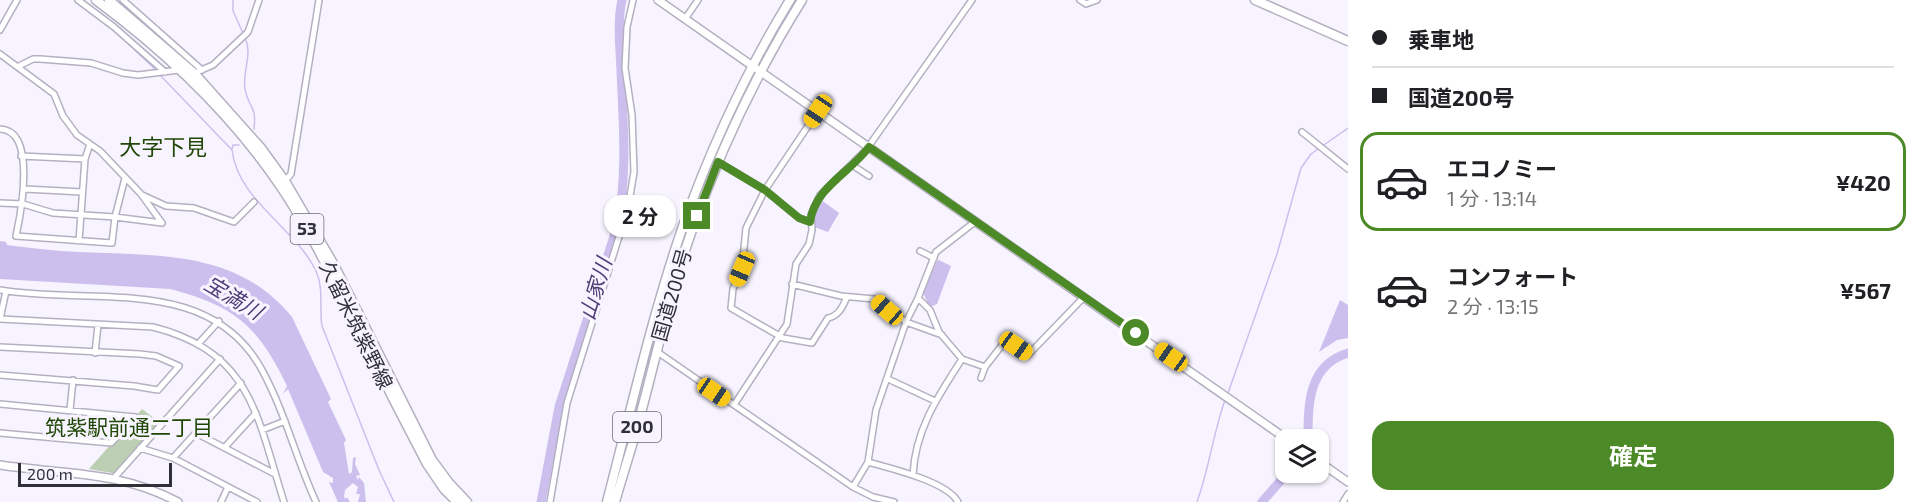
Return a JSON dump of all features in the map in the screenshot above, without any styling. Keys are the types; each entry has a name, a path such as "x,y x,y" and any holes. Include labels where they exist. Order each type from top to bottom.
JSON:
{"main road":[{"name":"久留米筑紫野線","path":"96,0 125,21 180,70 210,100 258,156 291,203 324,260 427,464 444,489 457,502"},
{"name":"久留米筑紫野線","path":"109,0 198,71 285,180 334,265 432,460 467,502"},
{"name":"国道200号","path":"607,502 646,349 683,225 710,158 790,0"},
{"name":"国道200号","path":"615,502 637,428 656,351 692,231 757,68 802,0"},
{"path":"1255,0 1348,40"}],"street":[{"path":"0,30 17,0"},
{"path":"78,0 138,47 165,72"},
{"path":"123,0 198,71 213,65 248,32 259,0"},
{"path":"285,180 291,174 319,0"},
{"path":"550,502 567,403 628,208 632,188 634,172 632,115 625,68 627,27 633,0"},
{"path":"658,0 1275,431"},
{"path":"685,18 698,0"},
{"path":"734,405 787,324 796,264 809,244 812,234 810,222 813,207 820,195 869,147 972,0"},
{"path":"1080,0 1086,4 1097,0"},
{"path":"0,54 20,66 54,94 63,116 77,135 100,152 141,194 162,223 53,213 23,204 0,202"},
{"path":"20,66 33,59 91,63 138,75 180,70"},
{"path":"818,111 765,190 746,228 742,269 733,289 731,308 780,336 812,343 828,318 842,309 847,297"},
{"path":"0,129 8,129 16,135 21,156 25,189 16,236 112,243 115,217 125,178"},
{"path":"1302,132 1348,169"},
{"path":"80,241 85,159 90,144"},
{"path":"21,156 85,159"},
{"path":"718,162 765,190 799,218 810,222"},
{"path":"852,165 868,176"},
{"path":"25,189 82,192"},
{"path":"141,194 166,206 194,208 234,222 254,202"},
{"path":"853,487 868,462 876,410 906,322 934,258 938,250 976,221"},
{"path":"920,251 934,258"},
{"path":"792,284 847,297 874,298 906,322 942,335"},
{"path":"284,502 256,413 241,382 220,359 199,343 176,333 153,327 0,319 3,291 156,301 187,307 219,321 241,340 255,357 285,421 316,502"},
{"path":"981,378 985,367 1006,340 1028,355 1084,297"},
{"path":"918,298 930,310 942,335 962,359 985,367"},
{"path":"199,343 219,321"},
{"path":"95,353 98,325"},
{"path":"0,347 156,356 179,366 158,390 73,380 0,375"},
{"path":"656,351 853,487 873,497 894,502"},
{"path":"114,478 220,359"},
{"path":"913,476 913,462 924,424 935,401 962,359"},
{"path":"888,379 935,401"},
{"path":"70,410 73,380"},
{"path":"173,458 241,382"},
{"path":"0,404 135,417 111,443 0,433"},
{"path":"225,447 256,413"},
{"path":"262,430 285,421"},
{"path":"196,433 275,474"},
{"path":"140,448 173,458 257,502"},
{"path":"868,462 913,476 950,491 958,502"},
{"path":"0,465 114,478 153,489 178,502"},
{"path":"1329,469 1348,482"},
{"path":"221,502 228,487"},
{"path":"1343,502 1348,494"}],"green space":[{"path":"142,409 162,424 118,474 89,469"}],"water":[{"path":"820,199 839,213 828,232 814,227 813,215"},
{"name":"宝満川","path":"0,241 6,242 7,245 70,252 139,254 195,261 222,268 247,279 270,295 292,317 331,399 328,402 346,440 344,443 349,474 352,472 353,458 356,457 355,464 360,475 356,476 364,483 366,502 358,502 360,494 356,494 358,487 353,483 345,490 344,497 346,499 347,497 350,502 338,502 329,482 333,483 333,478 323,472 288,389 283,394 287,386 276,365 254,333 228,311 212,303 170,289 0,279"},
{"path":"939,260 951,266 937,304 930,307 923,293"},
{"path":"1340,300 1348,305 1348,338 1337,340 1319,352"}],"waterway":[{"path":"75,0 119,35 157,71"},
{"path":"233,0 233,11 243,33"},
{"name":"山家川","path":"541,502 559,407 617,227 623,188 624,148 619,35 622,0"},
{"path":"245,37 248,57 244,82 246,95 253,110 254,129"},
{"path":"160,75 232,150 236,168 245,184 307,255 316,271 320,284 322,326 394,502"},
{"path":"1228,393 1277,254 1301,168 1311,154 1348,128"},
{"path":"232,149 233,145 239,145"},
{"path":"1308,429 1310,400 1318,376 1335,359 1348,353"},
{"path":"1197,502 1225,400"},
{"path":"1262,502 1278,483"}],"district":[{"name":"大字下見","path":"163,147"},
{"name":"筑紫駅前通二丁目","path":"129,428"}],"route":[{"path":"697,216 718,162 765,190 799,218 810,222 813,207 820,195 869,147 1136,333"}]}
